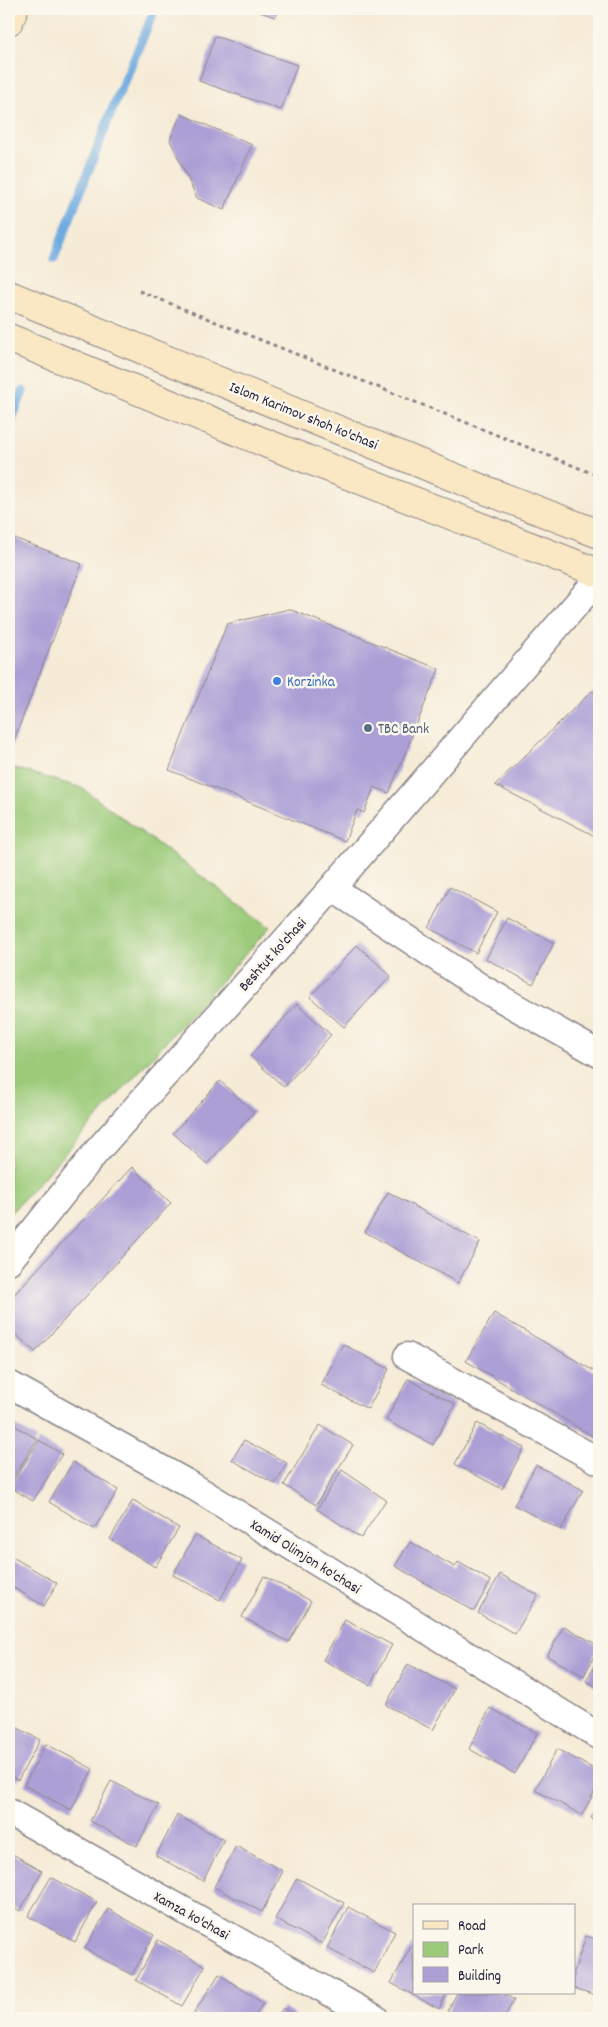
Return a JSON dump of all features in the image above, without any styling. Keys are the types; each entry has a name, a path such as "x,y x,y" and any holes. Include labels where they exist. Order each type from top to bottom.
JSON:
{"main road":[{"path":"9,21 14,9"},
{"name":"Islom Karimov shoh ko'chasi","path":"9,294 480,488 599,534"},
{"path":"9,338 268,444 599,573"}],"street":[{"name":"Beshtut ko'chasi","path":"9,1261 97,1151 332,888 599,578"},
{"path":"332,888 482,988 599,1054"},
{"path":"407,1356 599,1461"},
{"name":"Xamid Olimjon ko'chasi","path":"9,1384 191,1484 599,1736"},
{"name":"Xamza ko'chasi","path":"9,1812 375,2018"}],"path":[{"path":"139,290 599,476"}],"green space":[{"path":"11,767 82,788 270,927 9,1215 9,774"}],"building":[{"path":"251,9 278,9 275,17"},
{"path":"215,36 297,65 281,110 199,81"},
{"path":"181,114 252,145 224,210 197,198 170,140"},
{"path":"9,536 82,564 9,753"},
{"path":"289,609 439,669 389,793 374,787 364,813 357,810 345,841 169,770 227,624"},
{"path":"592,691 599,695 599,838 495,785"},
{"path":"450,887 497,912 476,953 429,928"},
{"path":"507,918 554,943 533,984 486,959"},
{"path":"357,945 391,976 344,1027 310,997"},
{"path":"297,1004 331,1035 284,1087 250,1056"},
{"path":"220,1081 254,1112 207,1164 173,1133"},
{"path":"132,1167 171,1203 35,1352 9,1328 9,1300"},
{"path":"388,1192 480,1242 458,1283 365,1232"},
{"path":"494,1313 599,1374 599,1440 466,1361"},
{"path":"343,1344 389,1369 368,1409 321,1385"},
{"path":"408,1379 455,1404 433,1445 386,1420"},
{"path":"9,1422 37,1439 13,1479 9,1476"},
{"path":"477,1423 524,1448 502,1489 455,1464"},
{"path":"320,1425 353,1445 316,1505 284,1485"},
{"path":"39,1440 62,1454 33,1501 10,1487"},
{"path":"244,1440 287,1463 275,1484 232,1460"},
{"path":"73,1462 118,1490 94,1529 49,1502"},
{"path":"536,1465 583,1490 561,1530 514,1505"},
{"path":"342,1470 386,1500 361,1538 317,1509"},
{"path":"133,1500 179,1528 155,1567 110,1539"},
{"path":"195,1535 242,1560 220,1600 173,1575"},
{"path":"410,1542 455,1567 458,1562 491,1581 474,1611 395,1566"},
{"path":"9,1555 57,1583 44,1606 9,1585"},
{"path":"500,1574 538,1595 515,1634 478,1613"},
{"path":"264,1576 311,1601 289,1642 242,1617"},
{"path":"345,1620 392,1645 370,1685 323,1660"},
{"path":"564,1626 599,1646 584,1676 547,1656"},
{"path":"599,1657 599,1688 586,1681"},
{"path":"408,1664 455,1689 433,1730 386,1705"},
{"path":"490,1708 537,1733 515,1774 469,1749"},
{"path":"9,1723 40,1740 18,1780 9,1775"},
{"path":"46,1744 93,1769 71,1810 24,1785"},
{"path":"557,1749 599,1772 599,1783 582,1815 535,1790"},
{"path":"111,1781 159,1805 137,1846 90,1821"},
{"path":"599,1803 599,1823 591,1818"},
{"path":"177,1815 224,1840 203,1881 156,1856"},
{"path":"236,1846 283,1871 262,1912 214,1887"},
{"path":"9,1852 42,1871 20,1911 9,1905"},
{"path":"51,1877 97,1902 75,1942 28,1916"},
{"path":"297,1878 344,1903 322,1944 275,1919"},
{"path":"348,1907 395,1932 374,1973 327,1948"},
{"path":"108,1909 154,1935 132,1975 85,1949"},
{"path":"586,1936 599,1940 599,1996 576,1989 576,1966"},
{"path":"158,1940 205,1966 182,2006 136,1980"},
{"path":"413,1943 413,1994 446,1994 439,2009 391,1983"},
{"path":"219,1974 263,2003 253,2018 202,2018 194,2013"},
{"path":"456,1994 505,1994 514,2000 504,2018 451,2018 446,2015"},
{"path":"283,2008 299,2018 276,2018"}],"waterway":[{"path":"54,259 114,105 155,9"},
{"path":"9,426 23,391"}],"place":[{"name":"Korzinka","path":"277,681"},
{"name":"TBC Bank","path":"368,728"}]}
